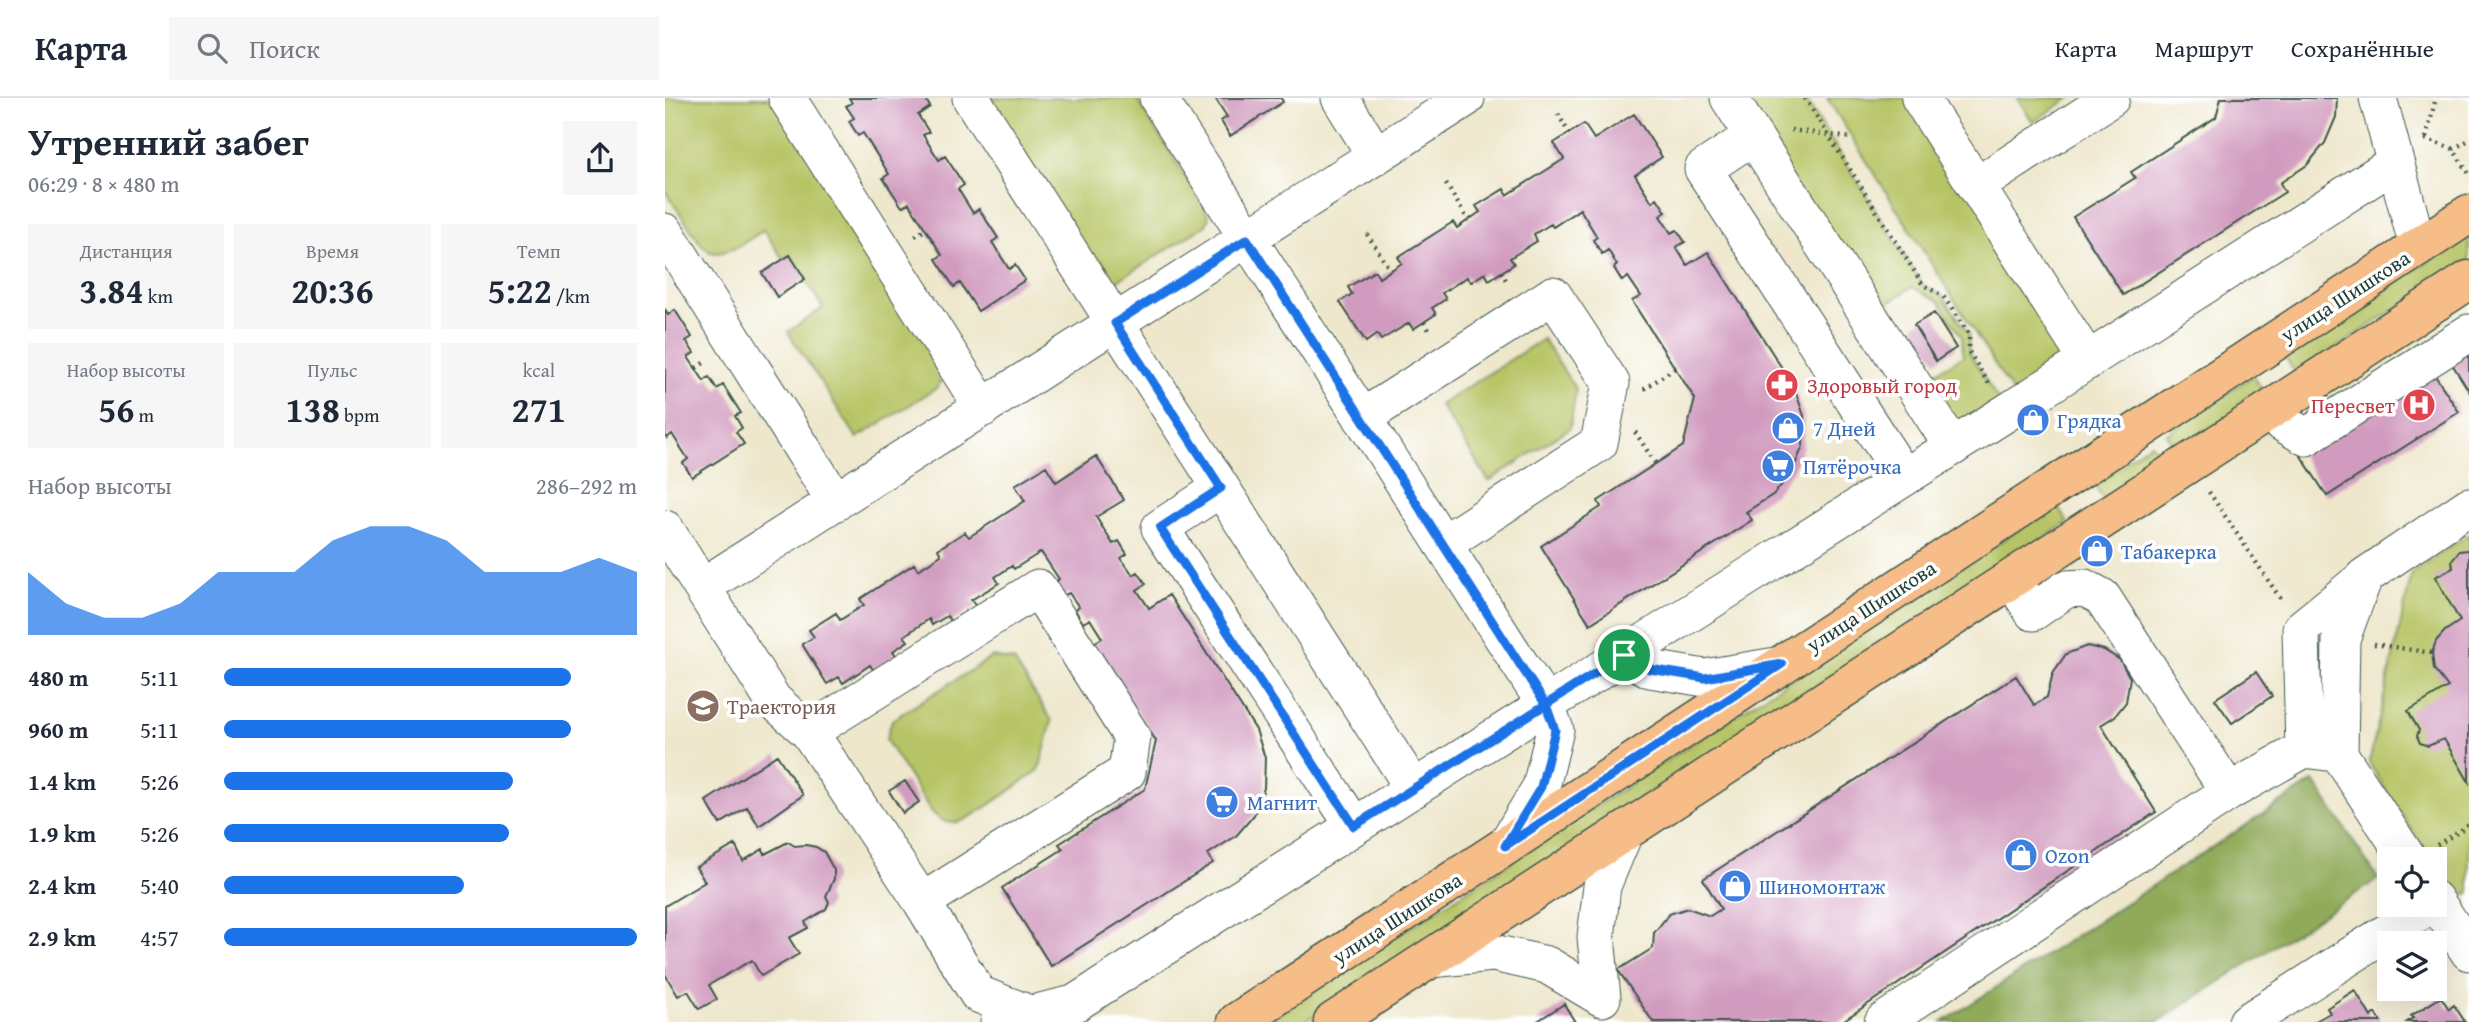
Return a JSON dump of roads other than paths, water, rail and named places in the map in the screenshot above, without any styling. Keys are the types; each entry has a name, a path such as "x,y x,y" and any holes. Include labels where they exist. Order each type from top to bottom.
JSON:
{"main road":[{"name":"улица Шишкова","path":"1237,1022 2469,214"},
{"path":"1333,1022 2469,280"},
{"path":"2259,352 2277,405"},
{"path":"2065,479 2095,525"}],"street":[{"path":"787,98 983,408"},
{"path":"971,98 1414,789"},
{"path":"1158,98 1546,705 1555,730 1541,787 1505,846"},
{"path":"1339,98 1376,156"},
{"path":"702,587 1465,98"},
{"path":"1729,98 1953,446"},
{"path":"1920,98 2088,361"},
{"path":"1976,186 2111,98"},
{"path":"2378,98 2418,247"},
{"path":"1753,136 1703,169 1904,477"},
{"path":"665,529 773,700 809,732 922,902 978,994 1015,1019 1074,1004 2088,361 2395,163"},
{"path":"665,232 836,502"},
{"path":"1362,418 1553,295 1611,383 1599,443 1443,544"},
{"path":"2277,405 2306,437 2469,333"},
{"path":"1221,488 1160,528 1354,826"},
{"path":"2417,847 2321,752 2301,629 2364,577 2469,506"},
{"path":"2321,752 2341,639 2364,577"},
{"path":"2012,579 2033,612 2066,589 2085,588 2102,597 2228,792"},
{"path":"809,732 1038,588 1132,737 1127,772 922,902"},
{"path":"1624,655 1650,669 1705,678 1782,664"},
{"path":"1883,1022 2228,792 2321,752"},
{"path":"1610,1010 1597,937 1602,886 1625,831"},
{"path":"2247,1022 2440,917"},
{"path":"1430,959 1493,953 1547,965 1610,1010"}],"place":[{"name":"Здоровый город","path":"1782,385"},
{"name":"Пересвет","path":"2419,405"},
{"name":"Грядка","path":"2033,420"},
{"name":"7 Дней","path":"1788,428"},
{"name":"Пятёрочка","path":"1778,466"},
{"name":"Табакерка","path":"2097,551"},
{"name":"Траектория","path":"703,706"},
{"name":"Магнит","path":"1222,802"},
{"name":"Ozon","path":"2021,855"},
{"name":"Шиномонтаж","path":"1735,886"}]}
